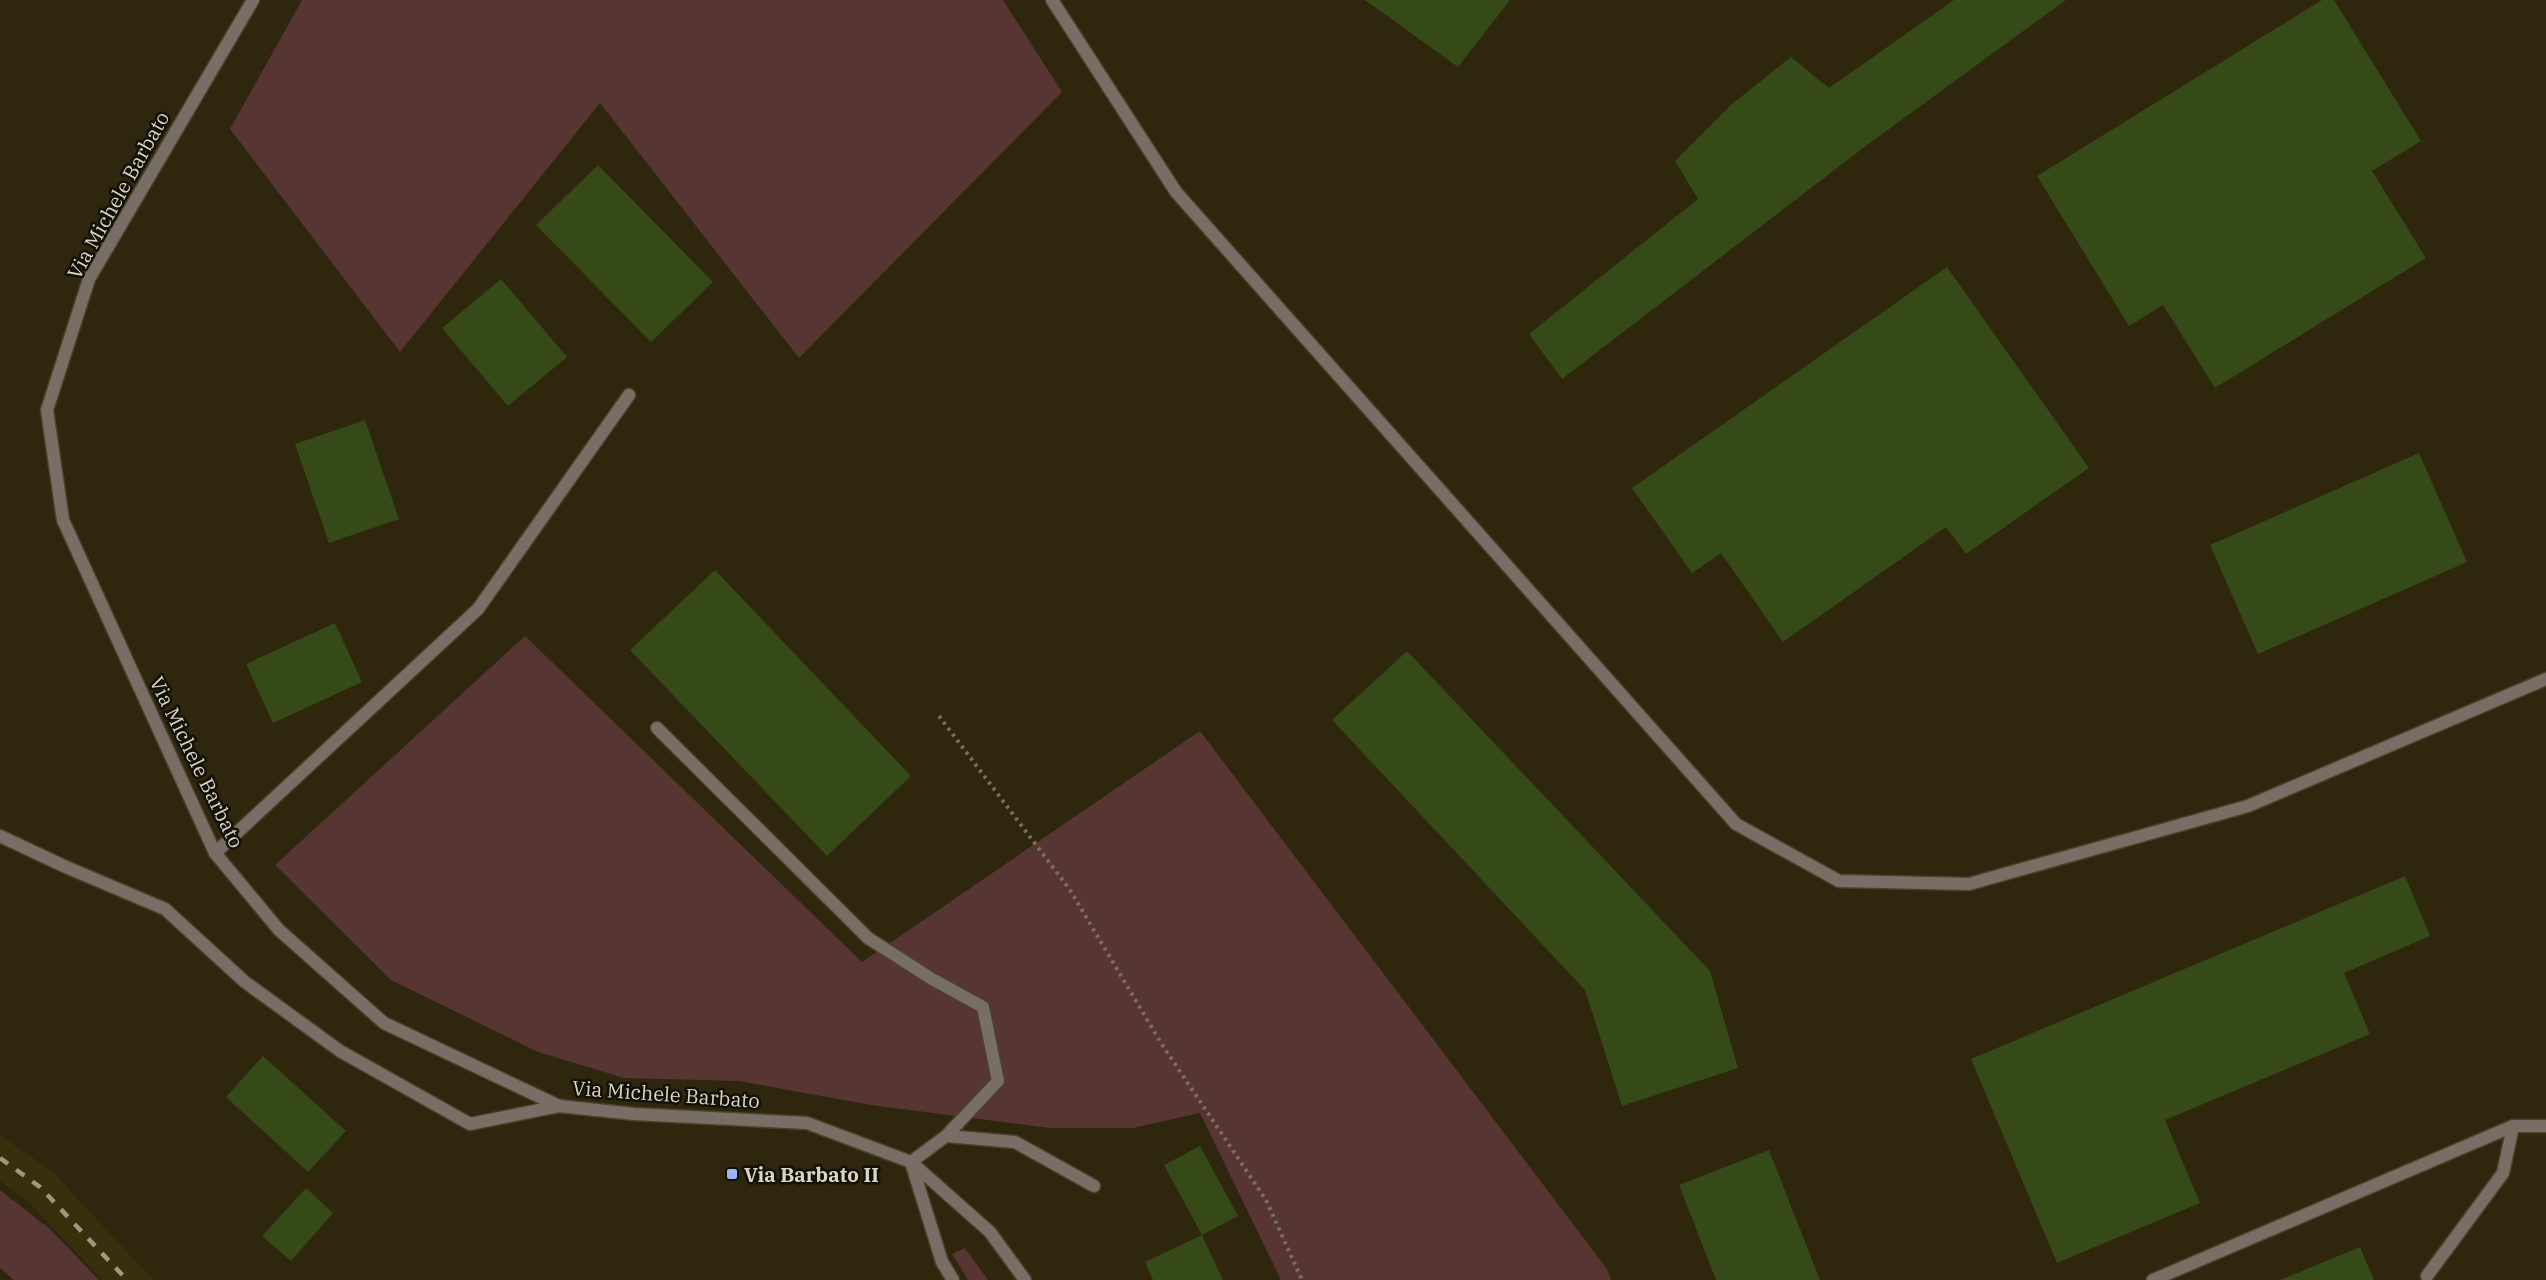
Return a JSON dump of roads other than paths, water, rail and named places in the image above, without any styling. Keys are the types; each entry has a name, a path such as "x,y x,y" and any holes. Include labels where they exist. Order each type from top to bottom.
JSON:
{"street":[{"name":"Via Michele Barbato","path":"253,0 89,279 47,410 63,520 215,853 279,930 384,1023 559,1106 634,1114 807,1123 911,1162"},
{"path":"1054,1 1176,192 1736,824 1839,881 1969,884 2248,806 2546,679"},
{"path":"215,853 478,609 629,395"},
{"path":"657,728 867,938 932,979 983,1007 998,1081 945,1136 911,1162"},
{"path":"0,836 165,909 246,982 340,1051 470,1124 559,1106"},
{"path":"2152,1280 2513,1126 2546,1126"},
{"path":"2427,1276 2503,1173 2513,1126"},
{"path":"945,1136 1014,1142 1094,1186"},
{"path":"911,1162 942,1262 953,1280"},
{"path":"911,1162 990,1232 1025,1280"}],"railway":[{"path":"0,1158 40,1187 127,1280"}],"place":[{"name":"Via Barbato II","path":"732,1174"}]}
